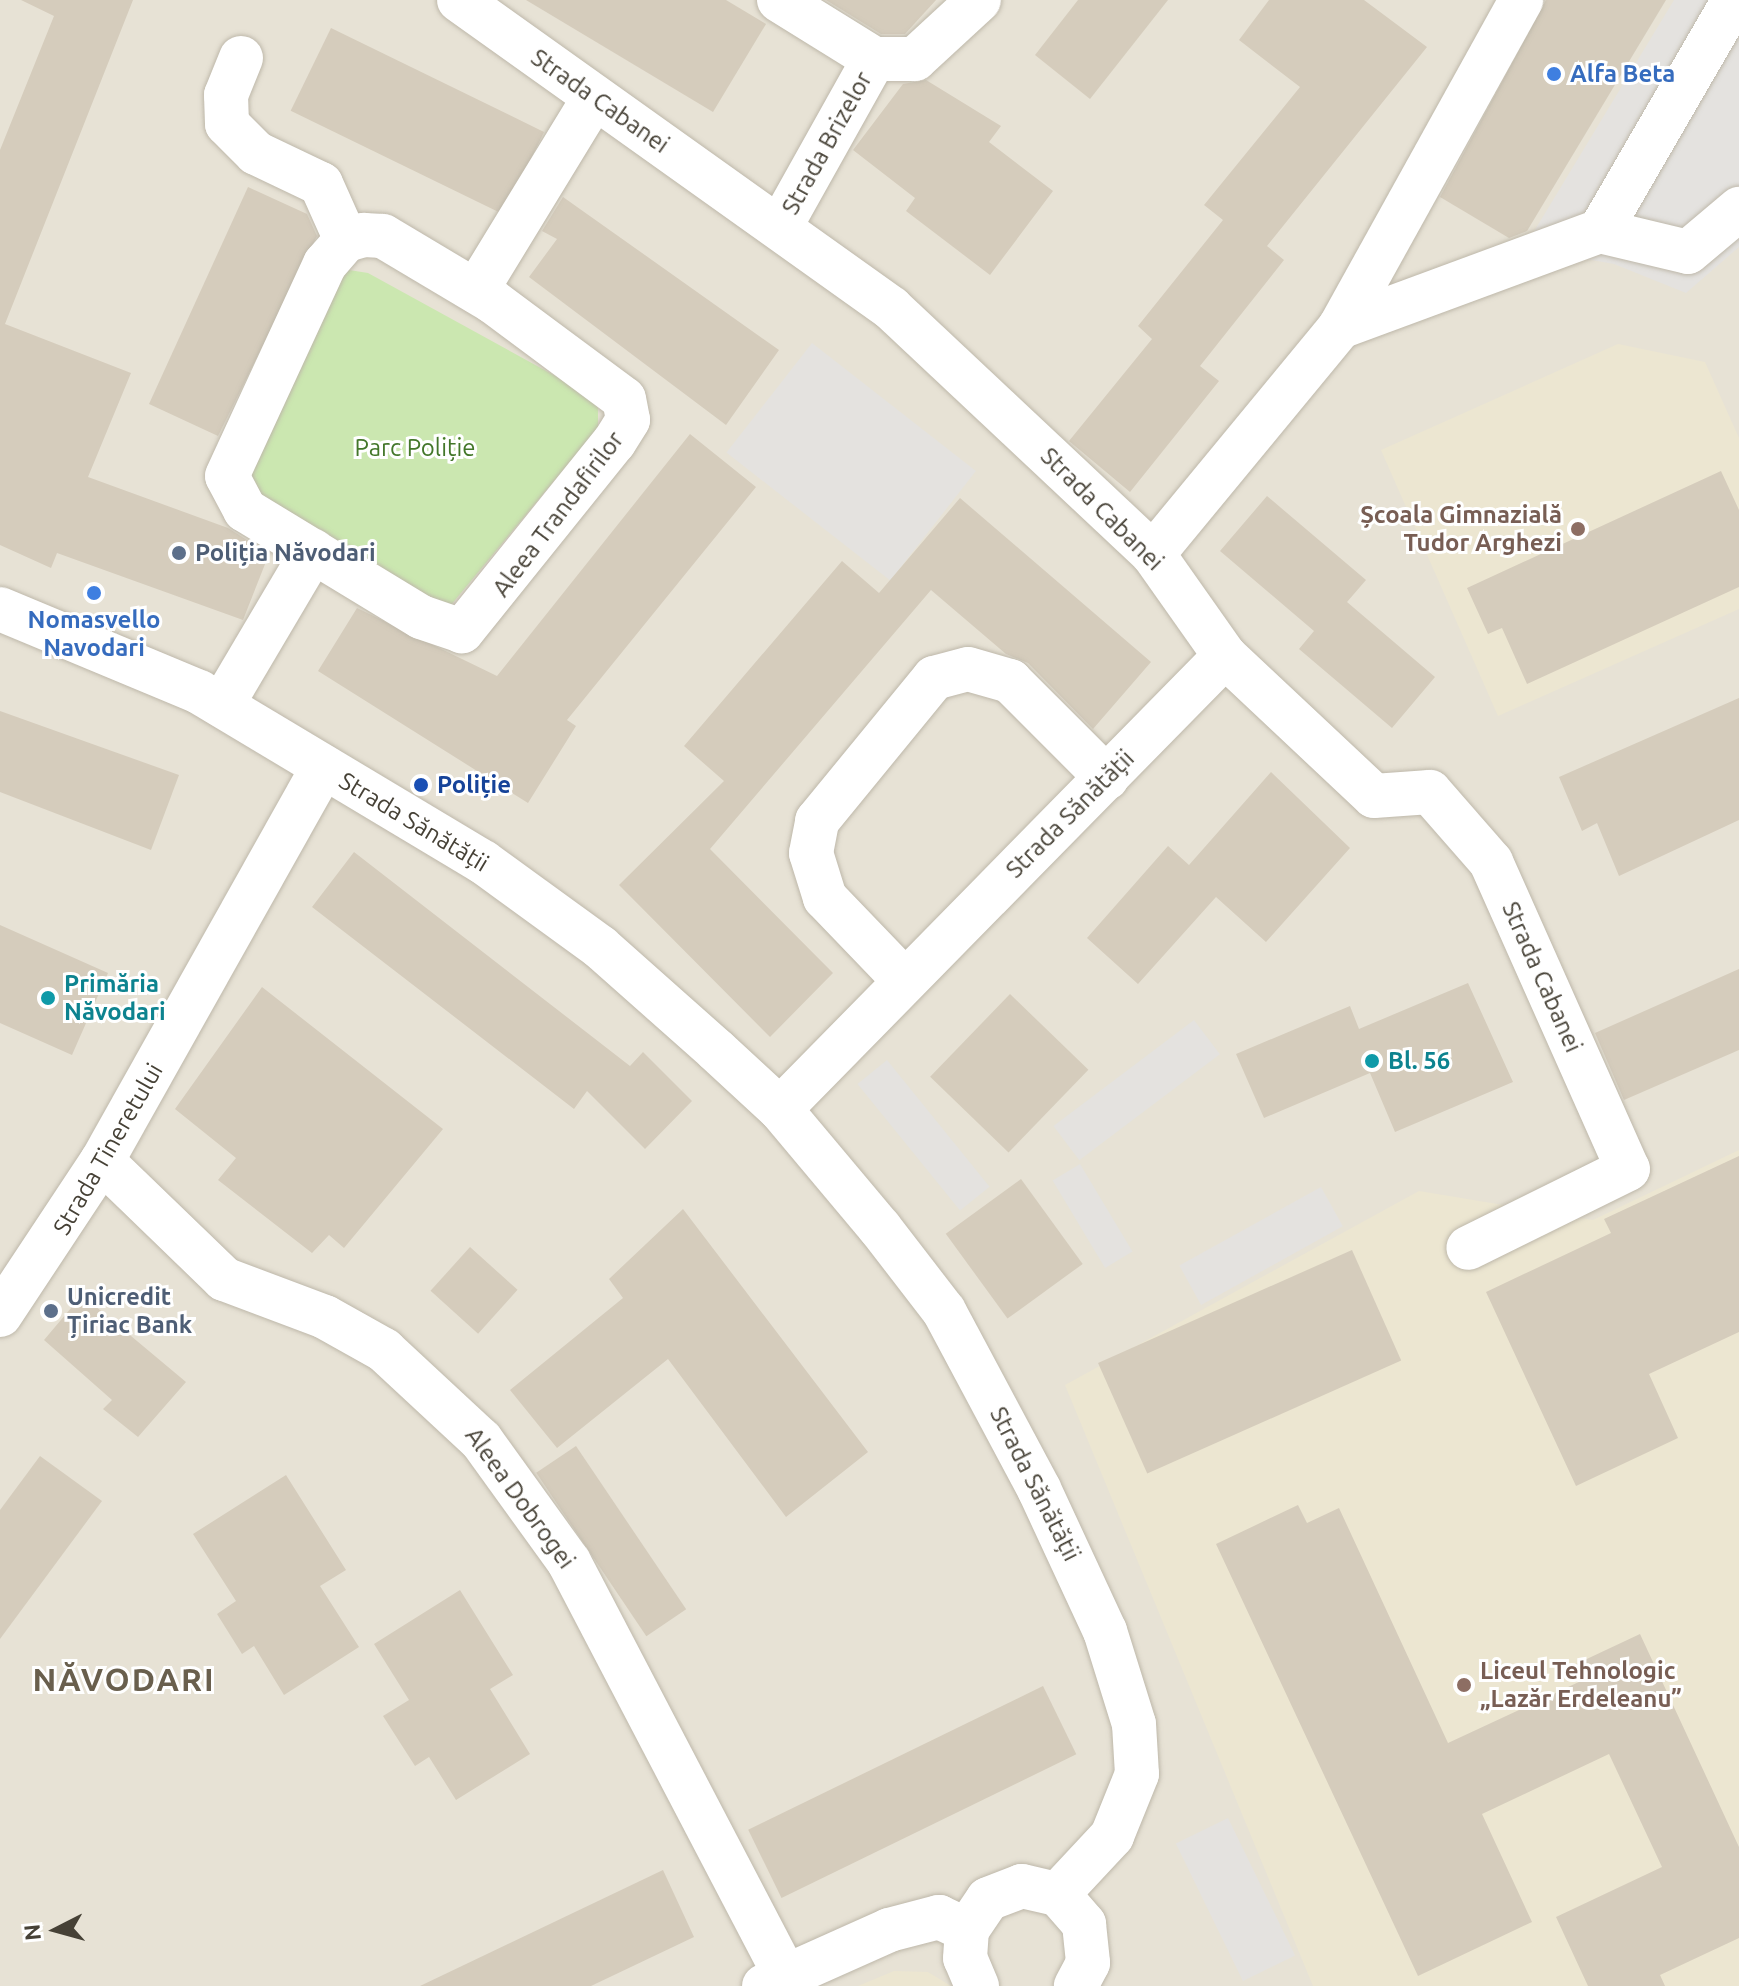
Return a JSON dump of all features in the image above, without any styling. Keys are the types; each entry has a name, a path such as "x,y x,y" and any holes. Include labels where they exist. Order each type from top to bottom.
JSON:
{"street":[{"name":"Strada Cabanei","path":"459,0 891,308 1153,554 1225,656 1374,796 1430,792 1491,862 1628,1169 1468,1248"},
{"name":"Strada Brizelor","path":"779,0 874,59 915,59 979,0"},
{"path":"1153,554 1340,327 1521,0"},
{"path":"1600,231 1734,0"},
{"path":"241,58 226,95 227,124 256,153 321,184 346,240"},
{"name":"Strada Brizelor","path":"780,227 874,59"},
{"path":"476,291 594,98"},
{"path":"1340,327 1600,231 1688,252 1739,209"},
{"name":"Aleea Trandafirilor","path":"383,236 476,291 624,399 628,420 614,442 462,631 439,627 245,510 227,476 325,264 346,240 383,236"},
{"path":"222,705 313,551"},
{"name":"Strada Sănătății","path":"0,609 222,705 483,862 600,947 780,1109 944,1311 1105,1631 1134,1724 1137,1774 1112,1836 1058,1894"},
{"name":"Strada Sănătății","path":"780,1109 1225,656"},
{"path":"904,980 825,898 811,853 817,821 934,678 968,669 1010,681 1107,778"},
{"name":"Strada Tineretului","path":"0,1315 102,1161 323,767"},
{"name":"Aleea Dobrogei","path":"102,1161 224,1279 325,1317 384,1350 481,1440 569,1562 774,1981"},
{"path":"977,1986 965,1958 967,1930 988,1899 1004,1890 1058,1894 1084,1924 1089,1943 1076,1986"},
{"path":"774,1981 889,1930 939,1917 967,1930"}],"shaded area":[{"path":"0,0 1739,0 1739,1986 0,1986"},
{"path":"1674,0 1739,0 1739,247 1686,293 1614,264 1524,248"},
{"path":"812,343 976,471 890,581 726,453"},
{"name":"Școala Gimnazială Tudor Arghezi","path":"1618,344 1705,362 1739,438 1739,609 1498,716 1381,450"},
{"path":"1194,1020 1220,1054 1079,1160 1053,1126"},
{"path":"887,1060 990,1187 960,1211 857,1084"},
{"name":"Liceul Tehnologic „Lazăr Erdeleanu”","path":"1739,1150 1739,1986 1313,1986 1065,1385 1419,1191 1593,1220"},
{"path":"1080,1164 1133,1251 1105,1268 1053,1180"},
{"path":"1321,1187 1343,1226 1201,1305 1179,1266"},
{"path":"1228,1818 1295,1956 1243,1981 1176,1843"},
{"path":"894,1971 928,1972 951,1986 858,1986"}],"green space":[{"name":"Parc Poliție","path":"349,270 368,273 590,395 598,408 598,428 446,611 241,486 333,280"}],"building":[{"path":"21,0 133,0 5,324 131,373 88,477 228,528 269,554 243,620 57,553 51,568 0,545 0,150 54,16"},
{"path":"526,0 726,0 766,24 713,112"},
{"path":"826,0 936,0 905,34 881,34"},
{"path":"1078,0 1168,0 1090,99 1035,55"},
{"path":"1269,0 1364,0 1427,47 1267,246 1284,260 1200,366 1219,381 1130,492 1069,441 1152,339 1138,326 1223,220 1204,205 1300,87 1239,40"},
{"path":"1546,0 1666,0 1527,231 1509,238 1440,197"},
{"path":"331,28 544,132 504,215 291,111"},
{"path":"926,80 1001,126 989,142 1053,191 990,275 906,211 915,198 853,150 903,84"},
{"path":"248,187 307,214 317,236 218,436 149,404"},
{"path":"563,197 779,350 726,425 529,277 557,239 542,231"},
{"path":"690,434 756,487 567,720 576,726 528,803 318,671 357,608 497,676"},
{"path":"1721,471 1739,510 1739,587 1527,684 1502,628 1488,634 1467,588"},
{"path":"1267,496 1366,580 1347,602 1435,677 1392,728 1299,649 1314,631 1220,551"},
{"path":"960,498 1151,662 1093,729 1028,663 1006,654 931,590 710,849 833,973 770,1037 619,885 724,781 684,746 842,561 879,593"},
{"path":"1739,698 1739,820 1619,876 1597,823 1582,831 1559,777"},
{"path":"0,711 179,775 151,850 0,792"},
{"path":"1271,772 1350,848 1266,942 1216,897 1138,984 1087,938 1168,846 1189,865"},
{"path":"354,852 630,1066 643,1052 692,1101 645,1149 587,1091 574,1109 312,907"},
{"name":"Primăria Năvodari","path":"0,925 108,973 72,1055 0,1023"},
{"path":"1739,969 1739,1050 1624,1100 1595,1033"},
{"name":"Bl. 56","path":"1468,983 1513,1082 1395,1132 1370,1073 1264,1118 1236,1054 1350,1006 1359,1029"},
{"path":"262,987 443,1129 344,1248 329,1235 312,1253 218,1180 236,1158 175,1109"},
{"path":"1010,994 1088,1070 1009,1152 930,1077"},
{"path":"1739,1156 1739,1332 1649,1374 1678,1438 1576,1486 1486,1292 1611,1233 1604,1219"},
{"path":"1021,1179 1083,1264 1007,1319 946,1234"},
{"path":"683,1209 868,1452 786,1517 668,1359 557,1448 510,1390 623,1298 609,1279"},
{"path":"470,1247 518,1290 478,1334 431,1291"},
{"path":"1352,1250 1401,1361 1147,1474 1098,1363"},
{"path":"82,1295 186,1382 138,1437 103,1409 112,1400 44,1340"},
{"path":"576,1446 686,1609 646,1636 536,1473"},
{"path":"40,1456 102,1501 0,1639 0,1510"},
{"path":"286,1475 346,1570 320,1586 359,1647 284,1695 254,1646 242,1654 217,1614 236,1601 193,1534"},
{"path":"1298,1505 1307,1523 1339,1508 1448,1743 1581,1681 1574,1665 1640,1634 1739,1847 1739,1938 1660,1975 1665,1986 1588,1986 1556,1917 1662,1867 1609,1754 1482,1814 1532,1922 1418,1976 1216,1544"},
{"path":"460,1590 513,1675 490,1689 530,1754 456,1800 429,1757 415,1766 383,1716 409,1700 374,1644"},
{"path":"1043,1686 1076,1754 782,1898 748,1830"},
{"path":"663,1870 694,1937 591,1986 420,1986"}],"place":[{"name":"Alfa Beta","path":"1554,74"},
{"name":"Școala Gimnazială Tudor Arghezi","path":"1578,529"},
{"name":"Poliția Năvodari","path":"179,553"},
{"name":"Nomasvello Navodari","path":"94,593"},
{"name":"Poliție","path":"421,785"},
{"name":"Primăria Năvodari","path":"48,998"},
{"name":"Bl. 56","path":"1372,1061"},
{"name":"Unicredit Țiriac Bank","path":"51,1311"},
{"name":"Liceul Tehnologic „Lazăr Erdeleanu”","path":"1464,1685"}],"district":[{"name":"NĂVODARI","path":"124,1679"}]}
